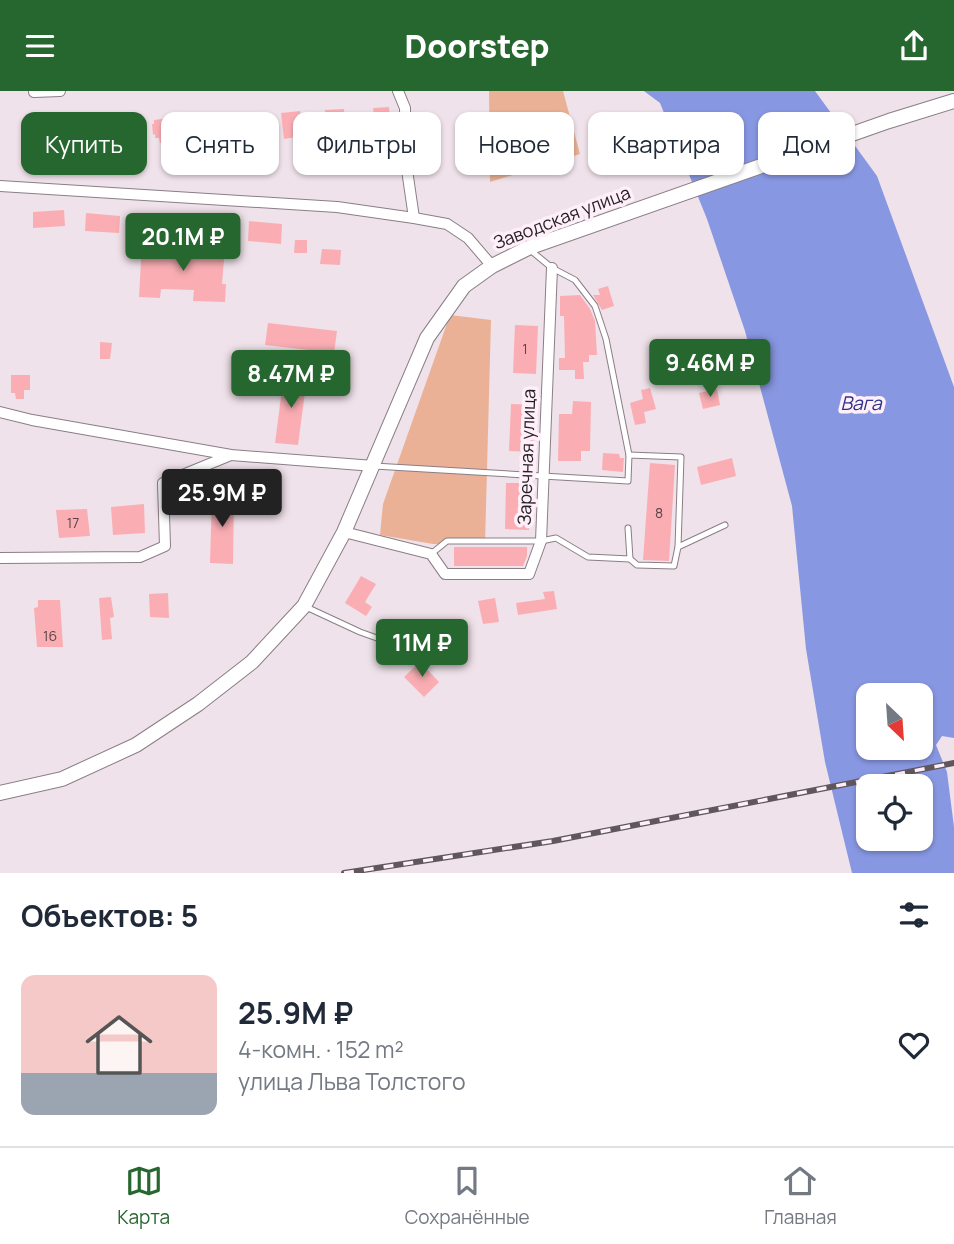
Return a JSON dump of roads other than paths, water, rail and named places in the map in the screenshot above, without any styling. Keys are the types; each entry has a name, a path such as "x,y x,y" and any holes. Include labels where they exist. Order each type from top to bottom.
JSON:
{"main road":[{"name":"Заводская улица","path":"0,793 62,779 136,745 198,704 252,662 304,607 344,532 427,338 464,286 492,266 528,249 889,121 954,101"}],"street":[{"path":"34,92 60,91"},
{"path":"398,91 405,108 406,163 414,218"},
{"path":"0,186 337,207 414,218 447,224 468,238 492,266"},
{"name":"Заречная улица","path":"344,532 431,554 445,573 529,573 541,541 552,268"},
{"path":"0,412 231,455 374,465"},
{"path":"0,558 140,557 165,546 163,484 231,455"}],"lane":[{"path":"374,465 542,478 628,481 629,455 606,339 595,306 575,280 552,268 528,249"},
{"path":"431,554 447,541 541,541 556,538 588,557 630,559 637,565 674,566 678,547 681,457 629,455"},
{"path":"678,547 725,525"},
{"path":"628,528 630,559"},
{"path":"304,607 360,632 405,647"}],"water":[{"name":"Вага","path":"644,91 815,91 830,112 758,112 758,175 855,175 855,146 877,176 954,387 954,738 942,736 936,745 947,772 954,827 954,873 852,873 825,762 806,649 792,506 745,331 689,175 744,175 744,112 664,112 660,103"}],"railway":[{"path":"344,873 553,841 954,763"}]}
